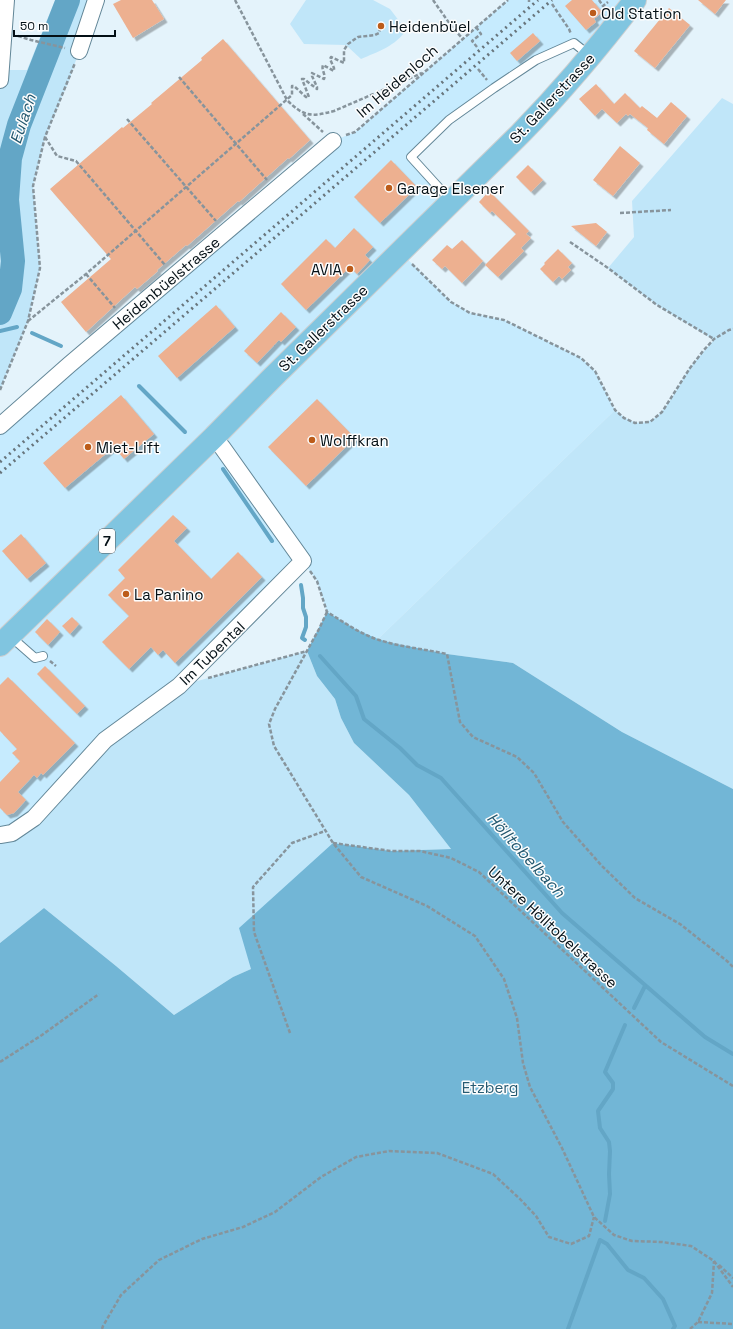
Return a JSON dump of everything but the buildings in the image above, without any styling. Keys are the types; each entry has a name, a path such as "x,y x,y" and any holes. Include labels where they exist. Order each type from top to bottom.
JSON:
{"main road":[{"name":"St. Gallerstrasse","path":"5,640 214,437 543,110 591,56 635,0"}],"street":[{"path":"0,80 6,0"},
{"path":"75,50 96,0"},
{"name":"Heidenbüelstrasse","path":"0,426 333,141"},
{"path":"214,437 303,561"},
{"name":"Im Tubental","path":"0,834 12,833 34,818 105,740 179,686 303,561"}],"lane":[{"path":"452,202 411,157 449,120 536,60 574,42 591,56"},
{"path":"5,640 35,658 43,656"}],"path":[{"path":"235,0 287,100 296,110 316,125"},
{"path":"433,0 452,27 463,39"},
{"name":"Im Heidenloch","path":"333,141 355,132 508,0"},
{"path":"599,0 603,6 608,2"},
{"path":"552,4 569,29 574,42"},
{"path":"28,321 86,274 287,100 292,95 292,86 294,86 306,97 309,97 302,79 317,89 312,73 324,79 323,65 334,71 330,59 331,57 344,63 344,50 348,44 358,36 375,35 379,33 381,26"},
{"path":"476,27 481,34 472,41 477,47"},
{"path":"31,40 75,50"},
{"path":"478,69 494,88"},
{"path":"303,114 320,115 334,111 424,72"},
{"path":"179,77 264,176"},
{"path":"0,390 28,321 40,268 33,186 45,137 70,78"},
{"path":"127,119 214,219"},
{"path":"45,137 57,156 76,161 163,263"},
{"path":"620,213 671,210"},
{"path":"570,242 657,305 714,339"},
{"path":"400,252 450,302 470,313 504,320 581,358 594,371 615,410 624,418 635,423 650,422 662,412 690,368 714,339 733,329"},
{"path":"86,274 113,306"},
{"path":"303,561 317,581 327,612 357,630 392,644 446,654 460,722 473,737 517,757 534,773 563,822 602,866 635,898 680,924 733,967"},
{"path":"327,612 307,652 275,709 269,724 274,746 325,831 361,878 427,906 475,936 504,979 517,1018 523,1063 530,1087 562,1148 594,1217 614,1235 632,1241 662,1242 691,1246 714,1261 733,1278"},
{"path":"179,686 307,652"},
{"path":"290,1033 254,932 253,887 292,843 325,831"},
{"name":"Untere Hölltobelstrasse","path":"333,843 391,851 420,851 451,858 479,872 661,1042 733,1086"},
{"path":"0,1062 42,1035 99,994"},
{"path":"102,1329 121,1295 159,1260 202,1239 243,1227 275,1212 321,1177 356,1157 389,1151 437,1153 493,1174 536,1216 549,1237 571,1244 589,1236 594,1217"},
{"path":"714,1261 733,1287"},
{"path":"690,1329 698,1322 712,1293 714,1261"},
{"path":"698,1322 733,1324"}],"shaded area":[{"path":"55,0 96,0 70,78 45,137 33,186 40,268 28,321 0,390 1,70 27,70"},
{"path":"306,0 373,0 390,9 406,30 402,36 392,44 361,59 346,45 304,44 290,24"},
{"path":"508,0 635,0 591,56 574,43 490,91 411,157 451,202 400,252 451,302 470,313 504,320 581,358 595,371 615,410 378,639 357,630 327,612 317,581 303,562 34,818 0,835 0,426 333,141 355,132"},
{"path":"722,98 733,104 733,789 622,732 513,663 447,654 378,639 615,410 629,420 641,423 651,420 660,413 693,364 714,340 657,305 608,268 634,237 632,201"},
{"path":"307,651 317,676 335,699 341,718 354,743 409,795 451,849 391,851 333,843 251,969 233,977 174,1015 44,908 0,943 0,835 12,833 105,740 179,686"}],"green space":[{"name":"Etzberg","path":"327,612 357,630 392,643 447,654 513,663 622,732 733,789 733,1329 0,1329 0,943 44,908 174,1015 233,977 251,969 239,928 333,843 391,851 451,849 409,795 354,743 341,718 335,699 317,676 307,651"}],"waterway":[{"name":"Eulach","path":"0,313 10,289 13,261 7,200 10,158 19,125 68,0"},
{"name":"Hölltobelbach","path":"0,331 17,327"},
{"name":"Hölltobelbach","path":"32,333 61,346"},
{"name":"Hölltobelbach","path":"139,386 185,432"},
{"name":"Hölltobelbach","path":"223,469 272,541"},
{"name":"Hölltobelbach","path":"301,585 303,608 306,617 306,627 302,638 305,640"},
{"name":"Hölltobelbach","path":"320,656 356,696 364,719 400,748 417,765 441,778 562,913 705,1037 733,1054"},
{"path":"634,1008 645,986"},
{"path":"605,1221 610,1194 610,1151 609,1142 600,1128 598,1111 613,1089 613,1083 605,1072 625,1025"},
{"path":"568,1329 600,1240 607,1244 628,1270 644,1278 663,1299 675,1326 673,1329"}],"railway":[{"path":"0,462 538,0"},
{"path":"0,473 552,0"}],"place":[{"name":"Old Station","path":"593,13"},
{"name":"Heidenbüel","path":"381,26"},
{"name":"Garage Elsener","path":"389,188"},
{"name":"AVIA","path":"350,269"},
{"name":"Wolffkran","path":"312,440"},
{"name":"Miet-Lift","path":"88,447"},
{"name":"La Panino","path":"126,594"}]}
